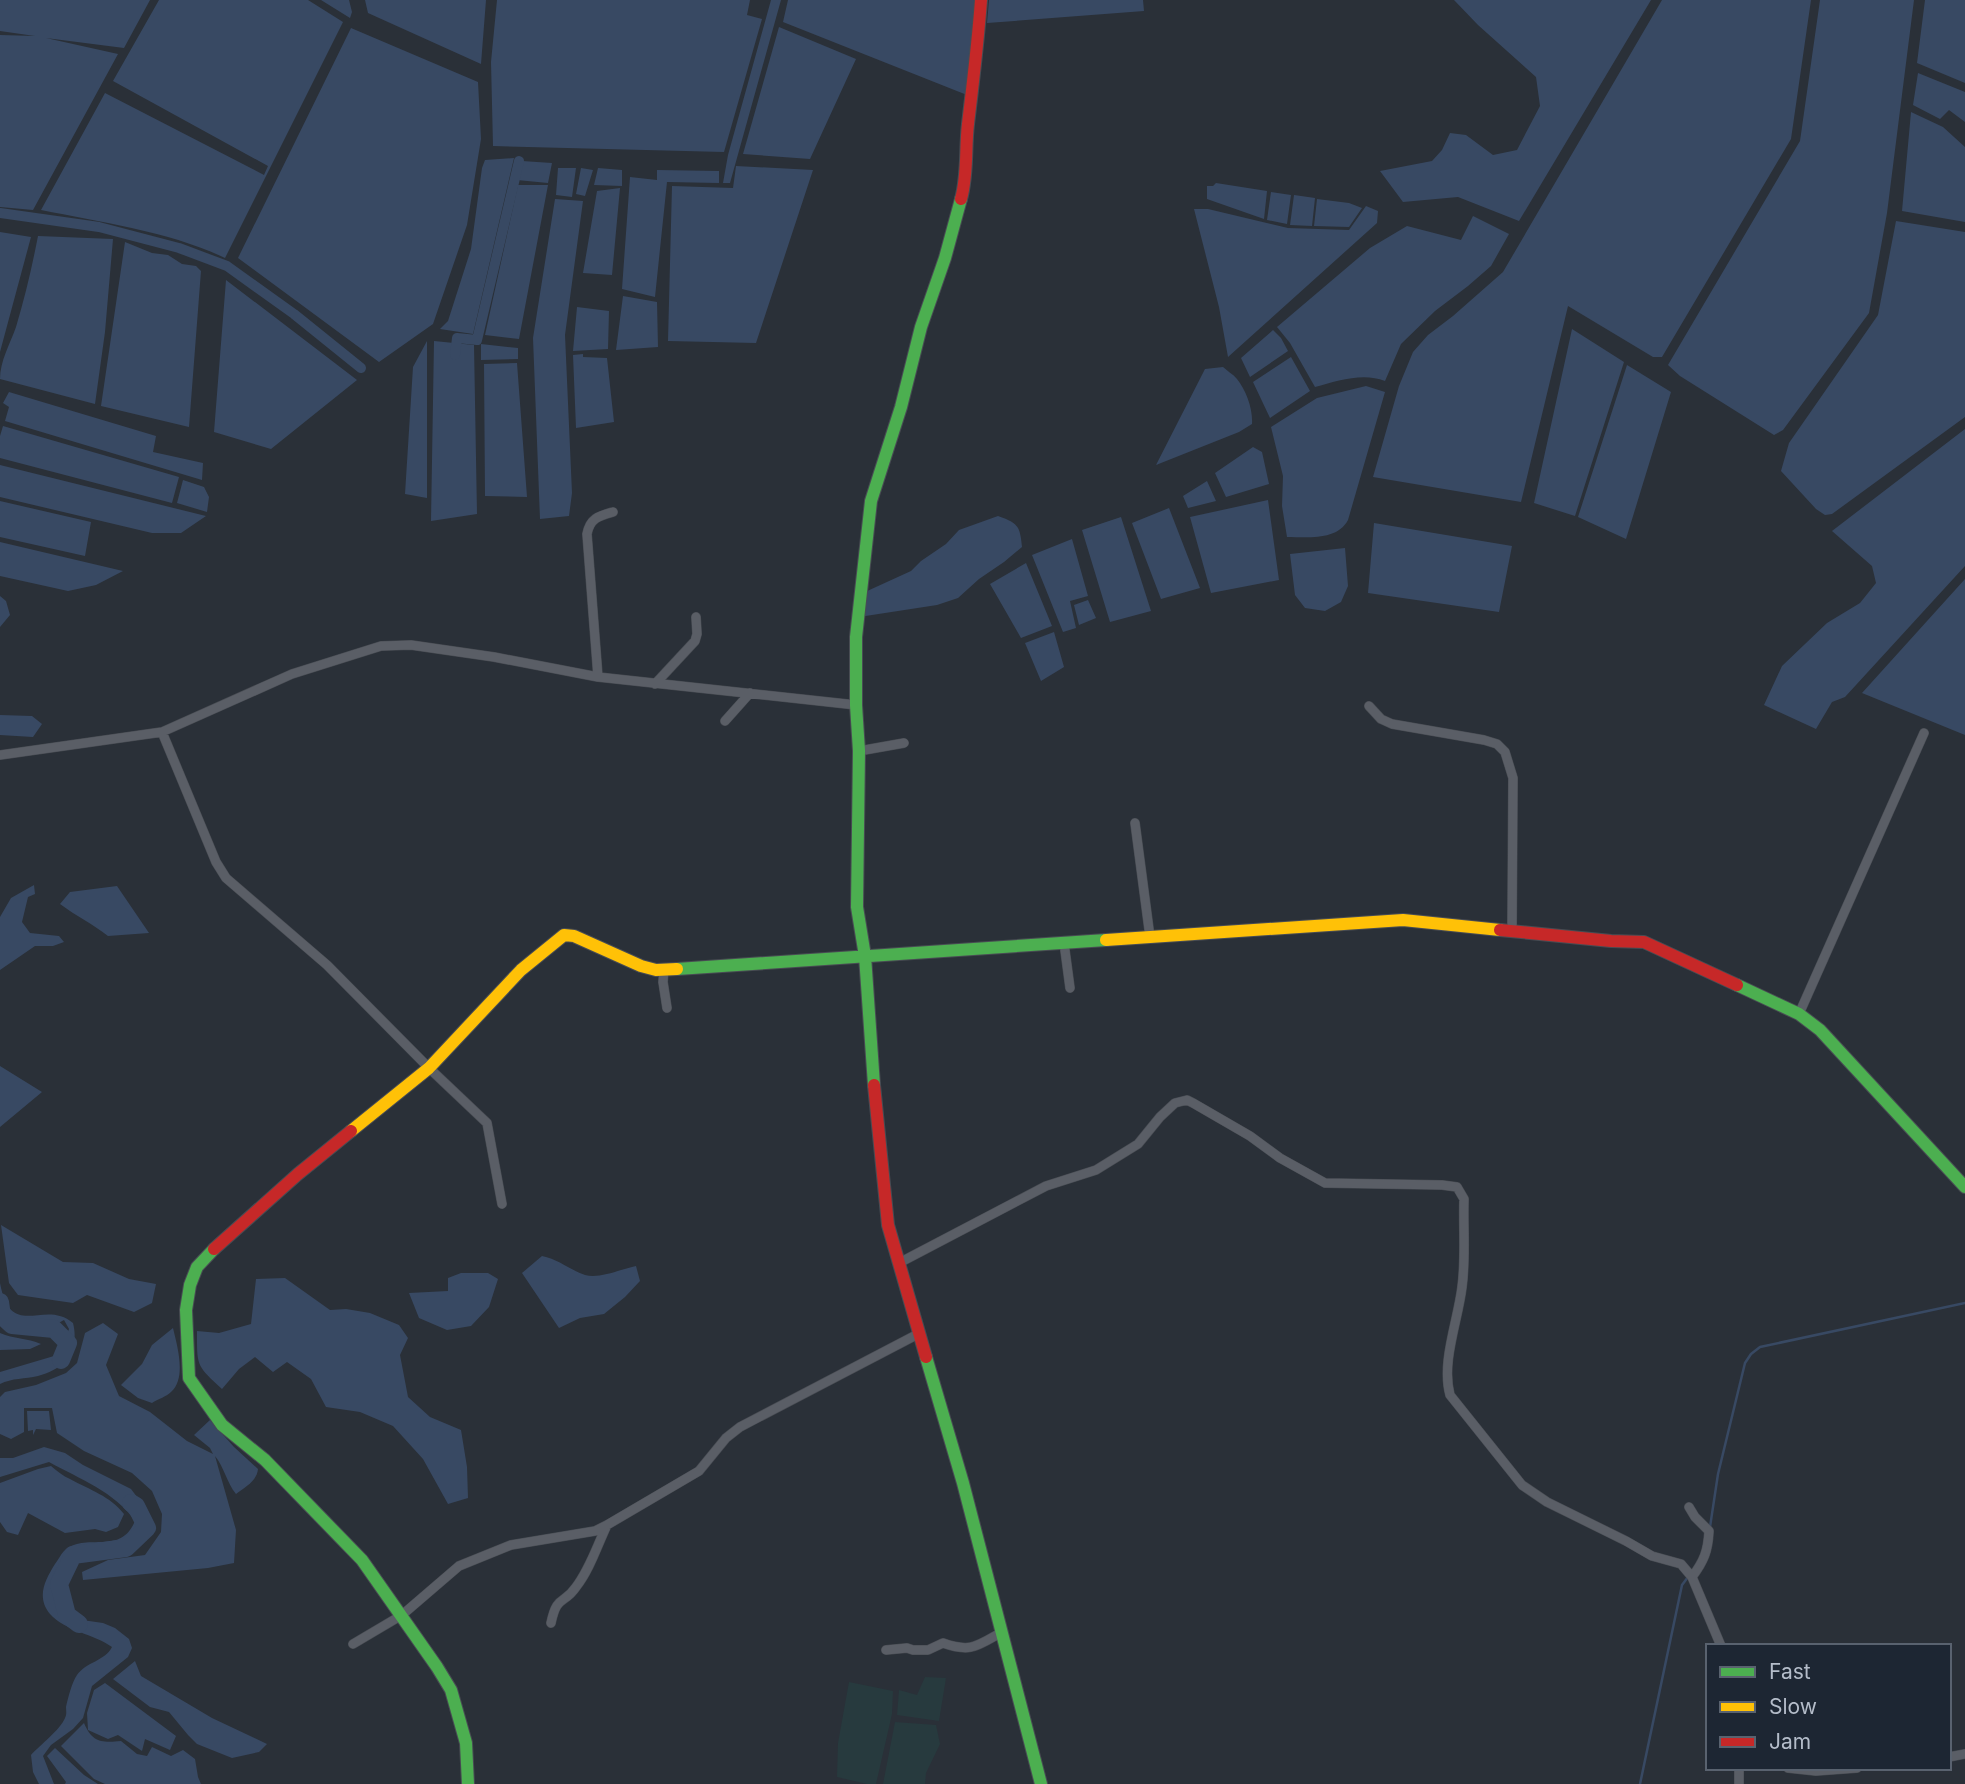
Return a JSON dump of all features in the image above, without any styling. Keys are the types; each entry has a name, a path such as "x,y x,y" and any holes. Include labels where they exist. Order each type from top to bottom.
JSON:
{"street":[{"path":"981,0 965,184 871,501 856,637 859,751 857,906 865,956 888,1225 963,1483 1041,1784"},
{"path":"598,677 587,534 593,519 613,512"},
{"path":"655,684 695,641 696,617"},
{"path":"0,755 162,732 292,674 381,646 411,645 494,657 598,677 856,705"},
{"path":"725,721 750,693"},
{"path":"1369,706 1381,719 1392,724 1484,740 1497,744 1505,752 1513,778 1512,931"},
{"path":"162,732 216,862 226,878 327,965 489,1126 502,1204"},
{"path":"1799,1014 1924,733"},
{"path":"859,751 904,743"},
{"path":"1135,823 1150,937"},
{"path":"468,1784 466,1743 450,1690 430,1656 362,1560 265,1460 222,1424 189,1378 186,1310 190,1285 197,1267 223,1240 298,1174 429,1068 521,970 564,935 573,936 648,969 1403,920 1611,942 1644,942 1799,1014 1820,1030 1965,1187"},
{"path":"1064,943 1070,988"},
{"path":"664,969 667,1009"},
{"path":"899,1263 1046,1186 1096,1170 1138,1144 1179,1101 1187,1100 1193,1103 1325,1183 1457,1187 1464,1199 1463,1285 1448,1365 1447,1385 1450,1395 1522,1485 1547,1502 1652,1556 1681,1564 1692,1577 1720,1644"},
{"path":"353,1644 402,1615 459,1566 511,1545 595,1531 607,1525 699,1471 726,1438 740,1427 920,1333"},
{"path":"1689,1507 1709,1531 1708,1549 1692,1577"},
{"path":"551,1623 554,1607 575,1590 607,1525"},
{"path":"886,1650 928,1650 943,1643 966,1649 975,1648 1002,1632"},
{"path":"1802,1770 1836,1770"}],"green space":[{"path":"925,1677 946,1678 939,1721 897,1715 899,1690 917,1695"},
{"path":"849,1682 893,1691 892,1714 876,1784 837,1777 838,1743"},
{"path":"895,1722 936,1725 940,1744 926,1773 925,1784 883,1784"}],"water":[{"path":"0,0 150,0 124,48 46,38 118,54 33,210 0,207 0,35 35,36 0,31"},
{"path":"159,0 308,0 343,22 225,258 159,235 41,210 105,93 264,175 268,166 113,81"},
{"path":"321,0 349,0 352,12 350,18"},
{"path":"365,0 486,0 481,64 368,13"},
{"path":"497,0 750,0 747,15 762,19 724,152 493,146 491,62"},
{"path":"771,0 781,0 730,183 723,183 728,155"},
{"path":"788,0 976,0 967,95 783,22"},
{"path":"989,0 1143,0 1144,11 987,23"},
{"path":"1454,0 1651,0 1519,221 1458,197 1403,202 1380,171 1432,161 1442,150 1450,133 1466,135 1493,155 1517,150 1540,106 1536,77"},
{"path":"1662,0 1811,0 1791,139 1662,357 1653,357 1568,306 1521,502 1373,477 1399,386 1413,352 1428,335 1503,272"},
{"path":"1820,0 1914,0 1887,213 1869,313 1783,430 1774,435 1680,376 1668,365 1800,141"},
{"path":"1925,0 1965,0 1965,83 1917,63"},
{"path":"779,27 856,59 810,159 743,154"},
{"path":"351,28 478,82 481,139 467,225 433,324 379,362 238,258"},
{"path":"1918,73 1965,92 1965,122 1949,110 1940,119 1913,105"},
{"path":"1911,112 1943,127 1965,147 1965,222 1902,211"},
{"path":"514,158 473,334 440,329 448,321 471,249 485,160"},
{"path":"522,161 552,163 548,183 517,180"},
{"path":"736,166 813,170 756,343 668,341 672,186 733,188"},
{"path":"558,168 576,168 572,197 556,195"},
{"path":"581,168 593,170 585,196 576,194"},
{"path":"598,168 622,170 622,186 594,185"},
{"path":"657,170 719,171 719,183 667,182 655,297 622,289 630,177 657,180"},
{"path":"1216,183 1267,191 1264,219 1207,199 1207,186"},
{"path":"518,185 548,185 519,339 485,335"},
{"path":"620,188 612,275 583,273 597,191"},
{"path":"1271,192 1291,195 1287,224 1267,220"},
{"path":"1294,195 1315,198 1312,226 1290,225"},
{"path":"555,199 583,201 565,335 572,493 569,516 540,519 533,338"},
{"path":"1317,199 1349,203 1362,208 1349,227 1314,226"},
{"path":"1366,206 1378,211 1377,223 1228,357 1219,307 1194,209 1208,209 1288,228 1349,230"},
{"path":"1473,216 1509,234 1491,266 1435,311 1401,344 1385,381 1359,377 1315,387 1290,343 1277,327 1370,248 1407,226 1461,240"},
{"path":"1896,221 1965,232 1965,417 1832,514 1825,515 1816,509 1781,471 1789,443 1878,315"},
{"path":"0,232 31,237 0,352"},
{"path":"38,236 113,239 105,332 95,404 0,379 3,359 16,327"},
{"path":"125,242 152,253 168,255 182,264 196,266 201,271 189,427 101,406"},
{"path":"226,280 357,380 271,449 214,432"},
{"path":"623,296 657,302 658,347 616,350"},
{"path":"577,307 609,311 608,349 573,351"},
{"path":"1572,329 1624,362 1575,516 1534,503"},
{"path":"1273,330 1288,351 1250,377 1241,358"},
{"path":"427,341 427,498 405,494 413,367"},
{"path":"434,341 474,345 477,514 431,521"},
{"path":"481,344 518,348 518,359 481,360"},
{"path":"583,354 583,357 607,358 614,422 576,428 573,355"},
{"path":"1291,357 1310,391 1270,418 1253,382"},
{"path":"517,363 527,497 485,496 484,364"},
{"path":"1627,365 1671,392 1626,539 1578,517"},
{"path":"1223,367 1235,377 1243,389 1250,406 1252,424 1239,432 1156,465 1205,369"},
{"path":"1366,386 1385,392 1348,520 1337,532 1329,535 1287,537 1282,506 1283,476 1271,427 1317,398"},
{"path":"9,392 156,436 153,452 203,463 202,480 5,421 9,407 3,403"},
{"path":"3,426 179,477 172,503 0,458"},
{"path":"1965,429 1965,566 1845,697 1832,702 1816,729 1764,705 1782,666 1827,623 1860,603 1876,583 1872,566 1832,531"},
{"path":"1253,447 1262,452 1269,484 1226,497 1215,473"},
{"path":"0,465 206,516 181,533 152,533 0,497"},
{"path":"183,480 204,487 209,497 207,512 177,503"},
{"path":"1207,481 1216,501 1188,508 1183,496"},
{"path":"1268,500 1279,580 1211,593 1190,517"},
{"path":"0,501 91,522 85,556 0,537"},
{"path":"1169,508 1200,588 1161,599 1132,523"},
{"path":"998,516 1017,526 1022,547 958,598 937,605 859,617 865,592 911,571 946,544 959,530"},
{"path":"1121,517 1151,611 1110,622 1082,530"},
{"path":"1374,523 1512,546 1499,612 1368,593"},
{"path":"1072,539 1088,596 1070,601 1076,628 1063,632 1032,555"},
{"path":"0,542 123,571 96,585 68,591 0,576"},
{"path":"1345,548 1348,586 1341,602 1325,611 1305,608 1295,595 1290,554"},
{"path":"1026,563 1052,626 1021,638 990,584"},
{"path":"1965,579 1965,735 1862,693"},
{"path":"0,596 6,601 10,615 0,627"},
{"path":"1088,600 1096,618 1079,625 1074,605"},
{"path":"1054,632 1064,667 1041,681 1025,643"},
{"path":"0,715 32,716 42,724 33,737 0,735"},
{"path":"34,885 35,894 28,897 22,922 30,933 59,936 64,942 53,946 35,946 0,970 0,917 11,898"},
{"path":"117,886 149,933 108,936 60,904 70,892"},
{"path":"0,1066 42,1092 0,1127"},
{"path":"1,1225 63,1262 93,1263 129,1279 156,1284 152,1303 134,1312 87,1295 73,1303 18,1295 9,1283"},
{"path":"542,1256 591,1276 636,1266 640,1281 604,1314 580,1318 559,1328 522,1273"},
{"path":"461,1273 488,1273 498,1279 489,1307 471,1326 447,1330 419,1318 409,1293 448,1291 448,1278"},
{"path":"285,1278 330,1310 346,1309 370,1313 399,1325 408,1338 400,1355 408,1397 430,1417 461,1430 467,1467 468,1498 448,1504 423,1459 393,1426 360,1412 326,1407 311,1379 287,1362 273,1372 255,1357 239,1369 222,1389 207,1375 198,1358 197,1331 219,1333 251,1324 256,1279"},
{"path":"0,1283 5,1301 12,1311 30,1316 51,1314 73,1323 75,1333 72,1350 55,1369 38,1376 0,1384 0,1372 54,1356 61,1349 69,1329 64,1320 42,1332 31,1333 5,1326 0,1319"},
{"path":"103,1323 118,1334 106,1365 119,1396 150,1412 187,1441 213,1454 210,1448 194,1435 210,1420 258,1469 253,1480 236,1494 215,1456 236,1530 234,1563 83,1580 82,1572 108,1560 145,1555 161,1532 162,1514 152,1491 132,1473 84,1451 57,1433 52,1408 24,1408 24,1432 11,1439 0,1434 0,1397 5,1392 36,1385 66,1373 77,1363 85,1333"},
{"path":"173,1328 180,1361 176,1386 169,1394 152,1403 138,1398 121,1385 142,1364 152,1345"},
{"path":"0,1333 41,1344 30,1349 0,1350"},
{"path":"27,1411 49,1411 51,1430 36,1429 33,1435 33,1430 28,1431"},
{"path":"44,1447 65,1453 131,1489 143,1505 147,1516 137,1533 126,1544 76,1554 64,1564 57,1577 54,1599 82,1620 115,1628 129,1639 132,1648 128,1657 92,1686 83,1718 51,1745 43,1756 54,1784 39,1784 33,1772 31,1755 62,1723 70,1690 77,1675 112,1647 56,1620 43,1601 45,1582 64,1551 73,1545 121,1538 129,1532 135,1521 107,1494 49,1462 0,1477 0,1458 13,1458"},
{"path":"51,1466 118,1508 124,1514 118,1527 106,1532 95,1529 65,1533 28,1513 18,1535 7,1532 0,1522 0,1483"},
{"path":"135,1661 141,1676 212,1718 267,1744 259,1752 232,1758 197,1744 169,1712 150,1707 113,1679"},
{"path":"105,1683 176,1736 170,1750 145,1739 142,1751 118,1735 108,1739 88,1730 87,1713 94,1690"},
{"path":"84,1723 94,1738 108,1742 121,1741 137,1754 147,1756 152,1747 171,1756 183,1750 195,1759 201,1784 105,1784 94,1779 61,1746"},
{"path":"55,1748 98,1784 65,1784 47,1756"}],"waterway":[{"path":"455,355 457,338 477,340 519,161"},
{"path":"0,213 99,227 179,248 227,266 294,314 361,368"},
{"path":"0,1302 2,1316 12,1325 54,1329 68,1343 61,1360"},
{"path":"1710,1527 1718,1474 1745,1363 1751,1354 1760,1347 1965,1303"},
{"path":"79,1624 67,1615 59,1584 73,1555 126,1548 147,1528 136,1506 131,1503"},
{"path":"1640,1784 1682,1585 1688,1577"}],"traffic: fast":[{"path":"874,1085 865,956 857,907 859,751 856,637 871,501 961,199"},
{"path":"677,969 1106,940"},
{"path":"1737,985 1799,1014 1820,1030 1965,1187"},
{"path":"214,1249 197,1267 190,1285 186,1310 189,1378 222,1425 265,1460 362,1560 437,1667 451,1690 466,1743 468,1784"},
{"path":"926,1357 963,1483 1041,1784"}],"traffic: slow":[{"path":"1106,940 1403,920 1500,930"},
{"path":"351,1131 429,1068 521,970 564,935 574,936 641,966 656,970 677,969"}],"traffic: jam":[{"path":"961,199 981,0"},
{"path":"1500,930 1644,942 1737,985"},
{"path":"874,1085 888,1225 926,1357"},
{"path":"214,1249 351,1131"}]}
